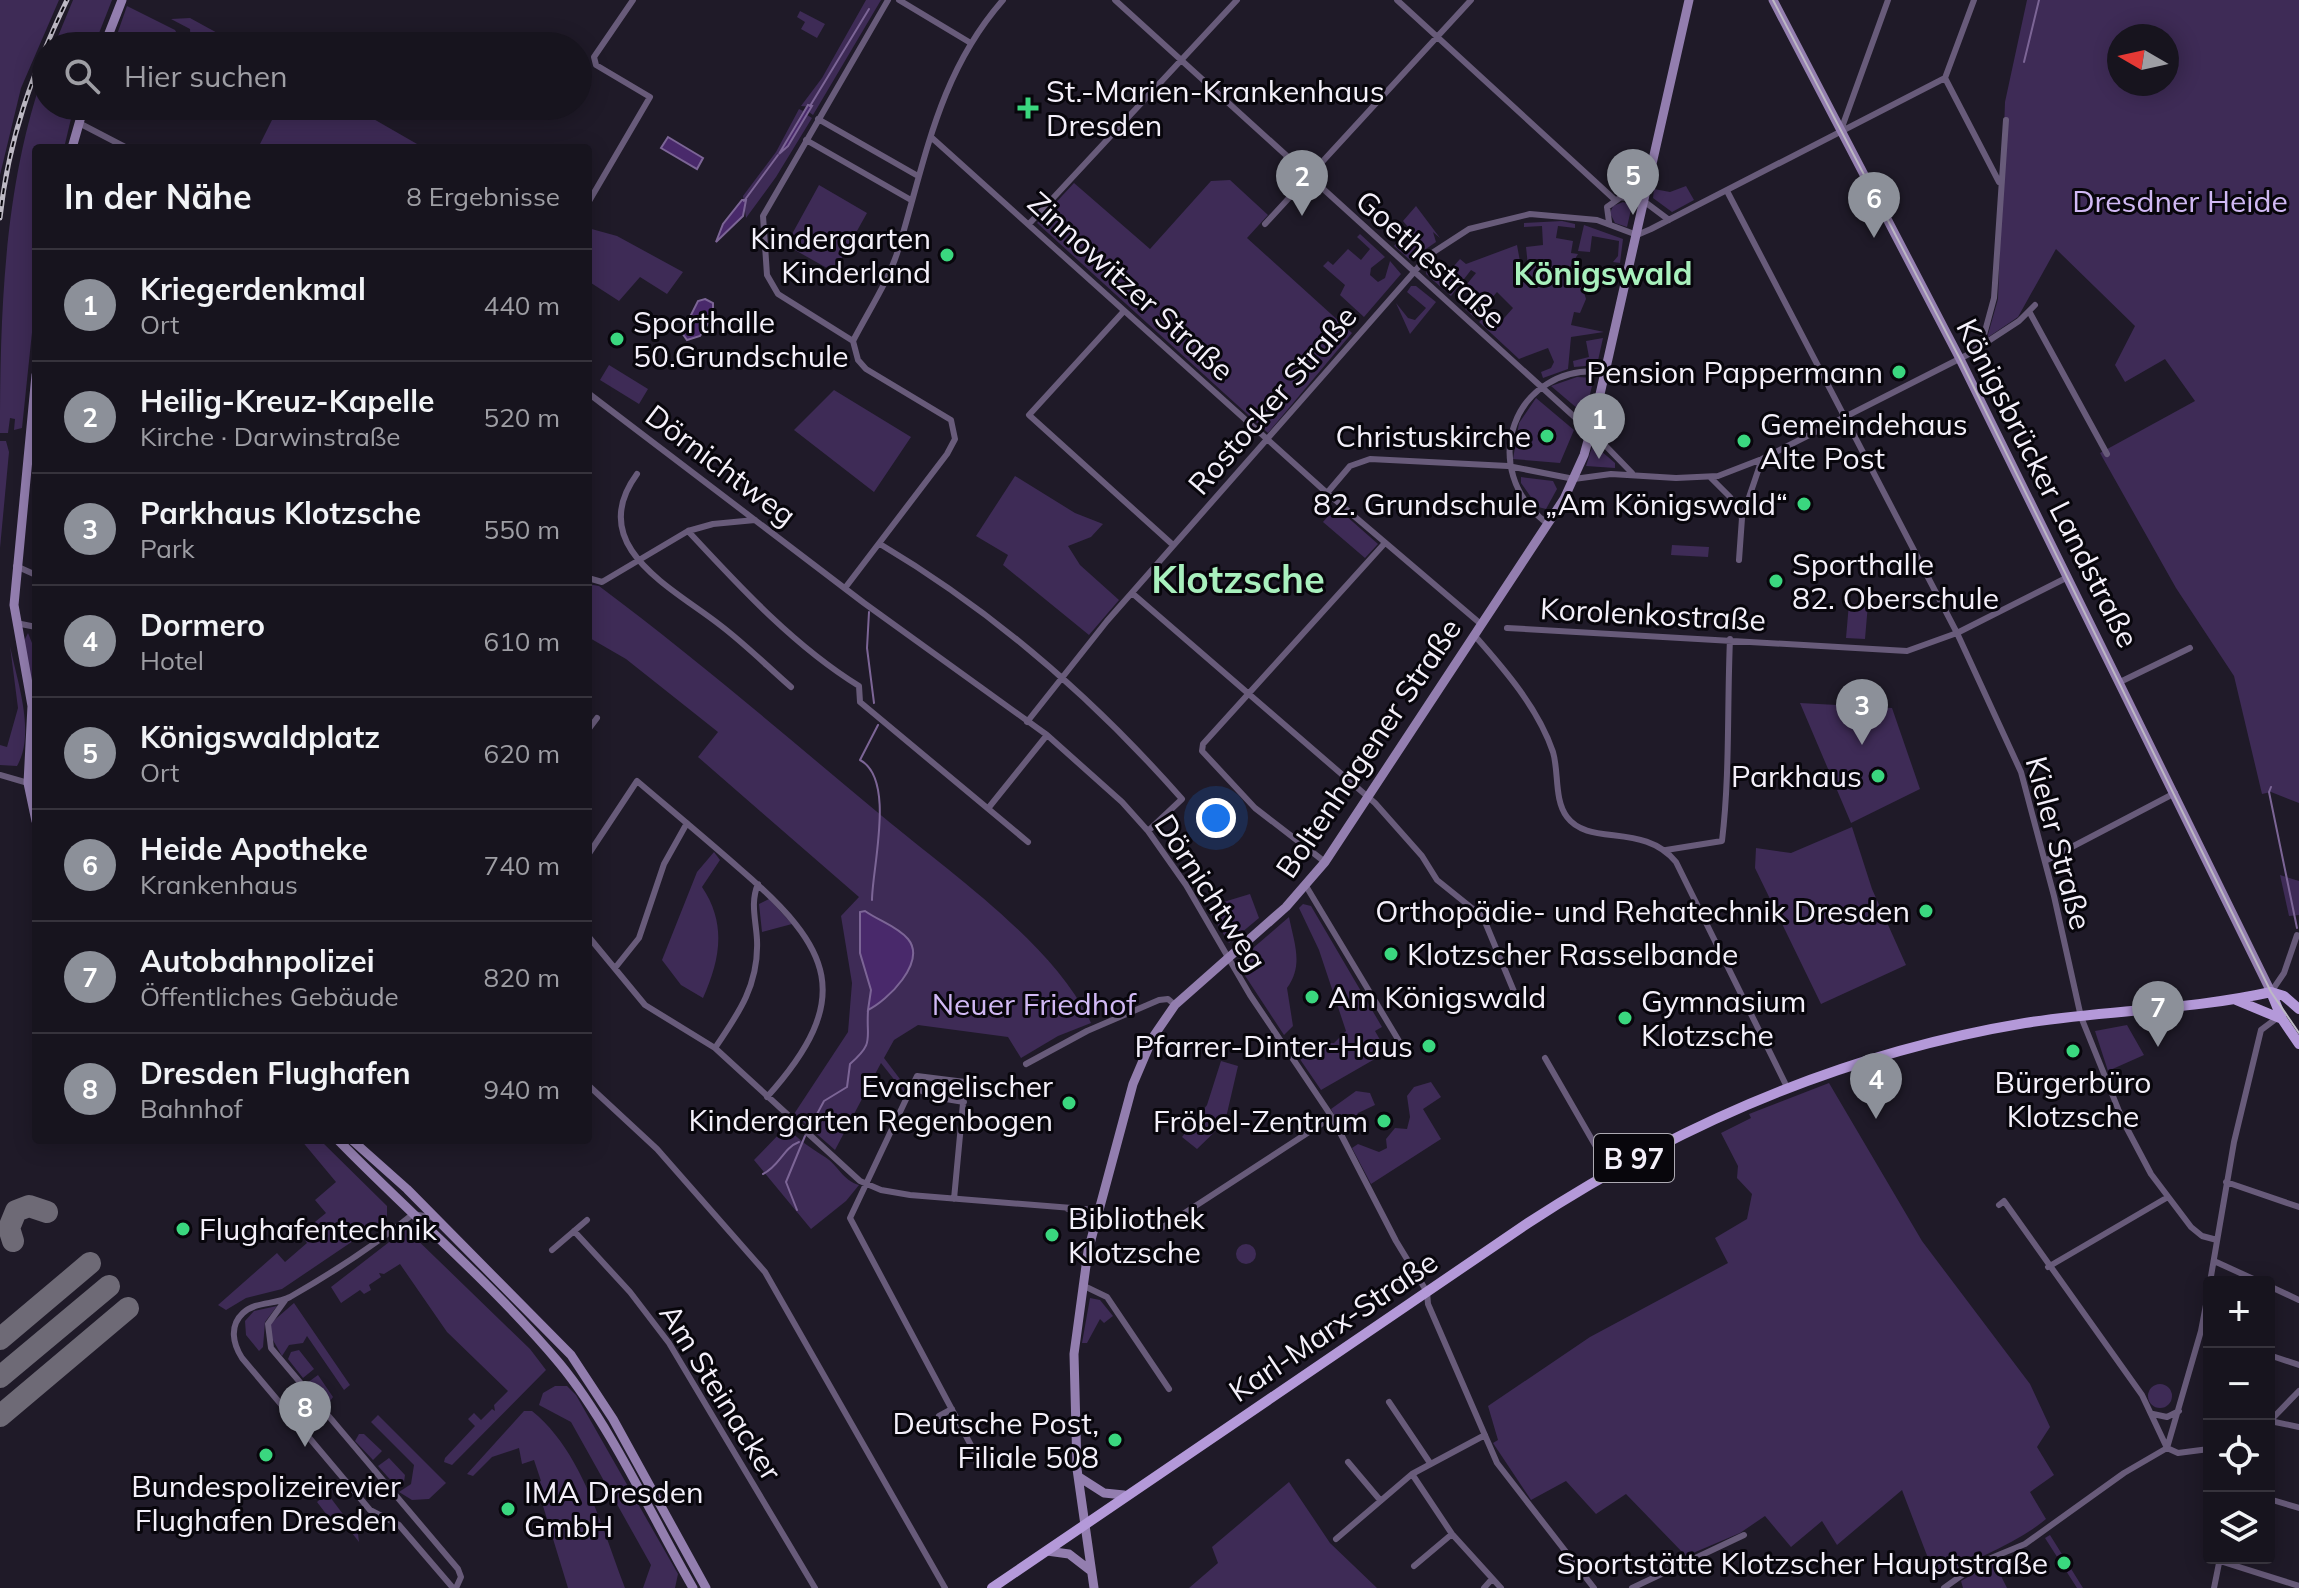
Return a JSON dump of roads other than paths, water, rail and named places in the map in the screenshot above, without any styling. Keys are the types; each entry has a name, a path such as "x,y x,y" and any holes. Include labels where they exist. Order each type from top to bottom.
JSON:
{"main road":[{"path":"109,32 122,0"},
{"name":"Boltenhagener Straße","path":"1094,1588 1079,1477 1072,1387 1082,1285 1097,1210 1143,1057 1175,1005 1306,886 1325,862 1548,524 1574,479 1591,431 1689,0"},
{"name":"Königsbrücker Landstraße","path":"1773,0 1960,359 2271,992"},
{"path":"73,144 80,120"},
{"path":"32,413 16,566 16,623 32,706 28,783 32,802"},
{"path":"2271,992 2284,996 2299,1009"},
{"path":"2271,992 2279,1019 2299,1044"},
{"name":"Karl-Marx-Straße","path":"1084,1522 1610,1171 1683,1132 1787,1087 1923,1044 2028,1023 2271,992"},
{"path":"2235,999 2279,1019"},
{"path":"342,1144 561,1365 601,1424 692,1588"},
{"path":"356,1144 435,1218 571,1355 613,1419 704,1584"},
{"path":"1079,1477 1104,1493 1124,1495"},
{"name":"B 97","path":"992,1588 1084,1522"},
{"path":"1047,1551 1069,1554 1091,1571"}],"street":[{"path":"592,196 650,97 596,65 594,57 633,0"},
{"path":"853,341 778,294 767,275 763,216 888,0"},
{"path":"899,0 969,42"},
{"path":"845,588 947,454 955,432 951,420 866,369 858,360 853,341 896,255 947,87 969,42 1003,0"},
{"name":"Goethestraße","path":"1115,0 1591,431 1632,473"},
{"path":"1029,224 1237,0"},
{"path":"1397,0 1614,199 1645,202 1669,220"},
{"path":"1265,224 1471,0"},
{"path":"1841,130 1888,0"},
{"path":"1637,235 1945,78 1974,0"},
{"path":"1945,78 1999,182"},
{"path":"818,119 918,176"},
{"path":"1981,346 1994,298 1999,182 2006,120"},
{"path":"79,123 119,144"},
{"name":"Zinnowitzer Straße","path":"931,137 1384,544 1482,625"},
{"path":"806,140 911,200"},
{"name":"Kieler Straße","path":"1727,191 1957,633 2021,772 2081,1017 2123,1121 2168,1197 2191,1227 2202,1236 2217,1240"},
{"path":"1610,223 1607,207 1614,199"},
{"name":"Rostocker Straße","path":"1027,722 1173,545 1429,255 1469,229 1511,216 1549,213 1610,223 1637,235"},
{"path":"1327,493 1350,466 1360,460 1508,466 1574,479 1632,473 1676,478 1710,477 1762,459 1960,359 2030,313 2035,305"},
{"path":"1124,311 1029,415 1173,545"},
{"path":"2030,313 2107,454"},
{"path":"1548,524 1517,492 1508,466 1509,443 1515,421 1540,388 1572,374 1605,372"},
{"name":"Dörnichtweg","path":"592,396 845,588 1047,735 1094,774 1148,831 1186,885 1227,958 1332,1117 1396,1241 1427,1292 1428,1304 1497,1463 1594,1588"},
{"path":"1739,560 1742,518 1762,459"},
{"path":"637,474 630,483 621,516 623,535 637,563 722,627 791,687"},
{"path":"1710,477 1730,497 1742,518"},
{"path":"592,579 602,582 688,531 713,524 755,520"},
{"path":"688,531 734,580 829,667 859,686 860,702 990,806 1028,842"},
{"path":"880,544 976,606 1063,675 1134,744 1182,799 1148,831"},
{"path":"1325,862 1255,808 1202,751 1203,744 1384,544"},
{"path":"16,566 32,573"},
{"name":"Korolenkostraße","path":"1507,628 1907,651 1957,633 2068,577"},
{"path":"1132,593 1369,799 1413,845 1437,880 1487,922 1520,1006"},
{"path":"16,623 32,626"},
{"path":"1475,636 1539,718 1554,757 1561,803 1568,819 1587,830 1651,840 1666,850 1676,862 1787,1087"},
{"path":"1666,850 1722,841 1729,747 1726,728 1730,639"},
{"path":"2120,682 2190,648"},
{"path":"592,725 597,718"},
{"path":"990,806 1047,735"},
{"path":"0,775 28,783"},
{"path":"592,849 637,781 783,906 812,946 823,996 820,1017 793,1067 767,1097"},
{"path":"2045,861 2175,793"},
{"path":"615,968 639,938 664,864 687,823"},
{"path":"715,1048 740,1011 753,983 757,940 753,896 758,884"},
{"path":"1306,886 1399,1041"},
{"path":"2271,992 2284,973 2297,935"},
{"path":"592,941 655,1013 715,1048 845,1171 868,1185 896,1193 1097,1210"},
{"path":"1026,1064 1087,1031 1159,1000 1168,999 1175,1005"},
{"path":"2211,1276 2226,1182 2261,1030 2279,1019"},
{"path":"1545,1058 1610,1171"},
{"path":"954,1199 965,1082 917,1076 868,1185 852,1206 850,1218 974,1451 977,1465"},
{"path":"912,1086 934,1097 964,1102"},
{"path":"592,1089 657,1149 765,1272 945,1588"},
{"path":"1160,1229 1332,1117"},
{"path":"2226,1182 2299,1207"},
{"path":"2048,1267 2168,1197"},
{"path":"1999,1205 2004,1201 2153,1414 2167,1448 2178,1453 2203,1450"},
{"path":"1066,1208 1095,1222"},
{"path":"286,1299 268,1324 267,1337 271,1348 458,1569 461,1577 454,1588 399,1525 370,1510 236,1349 234,1329 245,1312 286,1299 341,1267 413,1214 435,1218"},
{"path":"552,1250 587,1220"},
{"name":"Am Steinacker","path":"574,1231 630,1292 669,1343 815,1588"},
{"path":"2214,1261 2247,1276"},
{"path":"1082,1285 1107,1297 1169,1389"},
{"path":"2275,1289 2299,1300"},
{"path":"1944,1588 1979,1563 2025,1544 2124,1473 2167,1448 2203,1313"},
{"path":"2275,1357 2299,1365"},
{"path":"2272,1420 2299,1391"},
{"path":"1389,1402 1430,1463"},
{"path":"939,1416 952,1409"},
{"path":"2153,1414 2167,1417 2179,1411"},
{"path":"2275,1423 2299,1427"},
{"path":"1336,1539 1412,1474 1485,1435"},
{"path":"1348,1462 1380,1500"},
{"path":"1412,1474 1452,1534 1501,1588"},
{"path":"2275,1501 2299,1508"},
{"path":"1414,1566 1452,1534"},
{"path":"1632,1588 1744,1535"},
{"path":"2214,1588 2219,1564"},
{"path":"2232,1564 2299,1586"},
{"path":"1484,1588 1492,1579"},
{"path":"692,1588 704,1584"}],"waterway":[{"path":"2024,62 2039,0"},
{"path":"810,106 869,9"},
{"path":"744,201 778,155"},
{"path":"869,612 867,648 874,703"},
{"path":"872,900 880,804 871,770 860,760 878,725"},
{"path":"2271,787 2269,792 2297,928"},
{"path":"808,1131 824,1101 847,1087 850,1064 863,1051 868,1040 868,1011"},
{"path":"797,1210 786,1182 805,1136"},
{"path":"763,1174 799,1142"}],"tram line":[{"path":"1773,0 1872,190"},
{"path":"1868,182 1960,359 2271,992 2299,1033"}],"railway":[{"path":"53,32 67,0"},
{"path":"0,218 9,161 32,84"}],"place":[{"name":"St.-Marien-Krankenhaus Dresden","path":"1028,108"},
{"name":"Königswaldplatz","path":"1633,215"},
{"name":"Heilig-Kreuz-Kapelle","path":"1302,216"},
{"name":"Heide Apotheke","path":"1874,238"},
{"name":"Kindergarten Kinderland","path":"947,255"},
{"name":"Sporthalle 50.Grundschule","path":"617,339"},
{"name":"Pension Pappermann","path":"1899,372"},
{"name":"Christuskirche","path":"1547,436"},
{"name":"Gemeindehaus Alte Post","path":"1744,441"},
{"name":"Kriegerdenkmal","path":"1599,459"},
{"name":"82. Grundschule „Am Königswald“","path":"1804,504"},
{"name":"Sporthalle 82. Oberschule","path":"1776,581"},
{"name":"Parkhaus Klotzsche","path":"1862,745"},
{"name":"Parkhaus","path":"1878,776"},
{"name":"Orthopädie- und Rehatechnik Dresden","path":"1926,911"},
{"name":"Klotzscher Rasselbande","path":"1391,954"},
{"name":"Am Königswald","path":"1312,997"},
{"name":"Gymnasium Klotzsche","path":"1625,1018"},
{"name":"Pfarrer-Dinter-Haus","path":"1429,1046"},
{"name":"Autobahnpolizei","path":"2158,1047"},
{"name":"Bürgerbüro Klotzsche","path":"2073,1051"},
{"name":"Evangelischer Kindergarten Regenbogen","path":"1069,1103"},
{"name":"Dormero","path":"1876,1119"},
{"name":"Fröbel-Zentrum","path":"1384,1121"},
{"name":"Flughafentechnik","path":"183,1229"},
{"name":"Bibliothek Klotzsche","path":"1052,1235"},
{"name":"Deutsche Post, Filiale 508","path":"1115,1440"},
{"name":"Dresden Flughafen","path":"305,1447"},
{"name":"Bundespolizeirevier Flughafen Dresden","path":"266,1455"},
{"name":"IMA Dresden GmbH","path":"508,1509"},
{"name":"Sportstätte Klotzscher Hauptstraße","path":"2064,1563"}],"district":[{"name":"Königswald","path":"1603,273"},
{"name":"Klotzsche","path":"1238,579"}],"park label":[{"name":"Dresdner Heide","path":"2180,201"},
{"name":"Neuer Friedhof","path":"1034,1004"}]}
